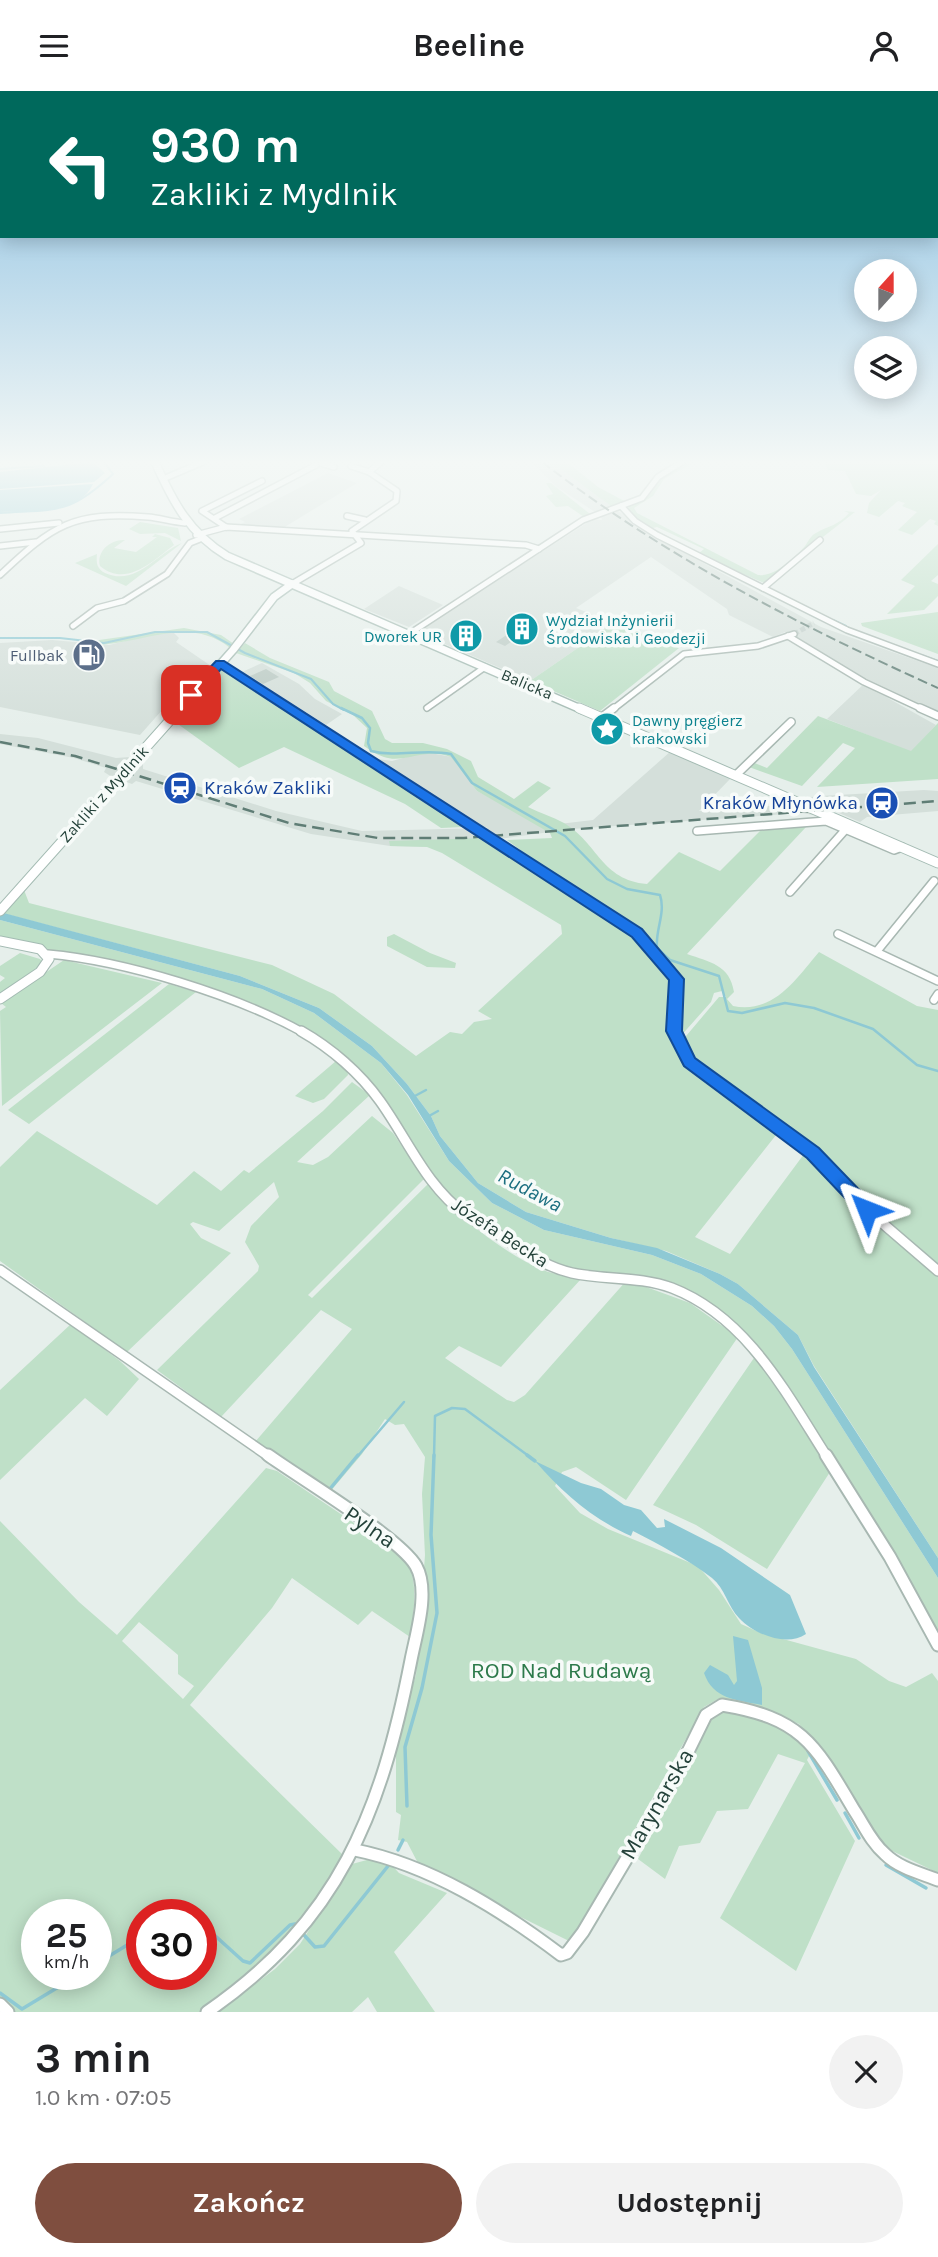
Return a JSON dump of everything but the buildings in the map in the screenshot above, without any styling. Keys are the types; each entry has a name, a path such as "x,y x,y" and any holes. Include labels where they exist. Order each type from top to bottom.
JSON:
{"street":[{"path":"0,575 25,552"},
{"path":"73,626 97,608 124,601 167,574 184,552"},
{"name":"Balicka","path":"221,552 234,560 938,863"},
{"path":"292,584 348,552"},
{"path":"409,634 534,552"},
{"path":"690,552 824,619 885,646 938,664"},
{"path":"763,588 806,552"},
{"name":"Zakliki z Mydlnik","path":"3,907 234,648 274,597 292,584"},
{"path":"814,623 824,619"},
{"path":"602,717 684,654 758,646 791,635 864,682 938,716"},
{"path":"220,663 637,933 677,979 674,1031 690,1062 813,1153 852,1196 938,1271"},
{"path":"427,708 485,667"},
{"path":"736,775 791,722"},
{"path":"697,831 817,821 846,829 894,850 902,847"},
{"path":"790,892 846,829"},
{"path":"877,951 937,880"},
{"path":"838,934 938,981"},
{"path":"0,940 25,944 48,954 48,963 40,972 0,999"},
{"name":"Józefa Becka","path":"48,954 70,956 218,995 252,1005 295,1026 331,1051 365,1083 430,1180 464,1214 536,1261 580,1274 635,1277 665,1285 692,1297 725,1319 744,1335 771,1369 891,1560 938,1645"},
{"name":"Pylna","path":"0,1270 400,1547 420,1575 422,1593 415,1641 387,1754 355,1850 327,1894 258,1975 207,2012"},
{"name":"Marynarska","path":"355,1850 379,1852 524,1926 561,1955 567,1953 583,1932 678,1772 706,1715 722,1705 768,1713 798,1728 819,1754 873,1841 888,1857 938,1880"},
{"path":"0,2004 8,2012"}],"shaded area":[{"path":"542,552 682,552 821,627 938,668 938,720 886,697 936,725 911,752 827,719 867,681 794,634 785,632 773,637 729,615 727,609 651,557 576,608 614,623 530,681 417,632"},
{"path":"399,586 443,605 409,627 364,609"},
{"path":"159,633 174,633 179,638 176,642 211,666 170,710 163,709 140,735 0,707 0,643 52,640 109,645"},
{"path":"262,663 299,684 315,699 342,714 326,725 242,672"},
{"path":"0,734 38,738 116,758 130,757 143,762 143,769 276,811 362,831 488,828 464,821 370,758 392,761 425,752 452,757 477,791 542,826 593,820 671,751 731,778 699,811 784,805 801,798 821,796 924,790 938,791 938,811 867,817 860,822 832,810 825,817 802,813 572,829 442,847 390,846 311,834 136,781 132,784 112,777 104,772 106,768 74,758 0,744"}],"green space":[{"path":"102,552 165,552 131,573 110,572 100,566"},
{"path":"171,552 126,586 75,563 97,554 100,570 116,576 127,576"},
{"path":"712,552 758,575 764,575 784,566 800,552 804,552 764,583 698,554"},
{"path":"930,552 938,552 938,575 931,581 938,584 938,596 924,610 887,614 915,586 901,580"},
{"path":"938,612 938,654 862,626 861,623"},
{"path":"614,623 679,648 600,711 530,681"},
{"path":"184,628 221,635 234,644 230,648 214,638 179,632 105,645 87,645 92,641"},
{"path":"245,643 270,658 329,682 334,691 372,711 385,739 392,743 423,743 447,749 471,761 478,777 514,799 538,781 551,788 528,807 564,823 585,840 609,868 632,881 647,884 679,852 720,871 762,829 807,826 687,954 711,962 723,970 732,983 734,992 727,999 733,1006 761,1005 772,1000 792,983 819,952 917,1006 938,1010 938,1266 868,1208 807,1143 702,1071 681,1042 719,997 726,997 722,991 714,993 711,1002 679,1038 679,988 651,947 507,840 552,838 550,833 477,791 451,757 424,754 392,759 371,751 364,746 367,728 353,715 326,701 310,683 294,673 236,653"},
{"path":"222,667 463,827 441,828 405,804 284,747 239,768 175,722"},
{"path":"818,716 911,751 938,723 938,779 817,787 855,748 843,743 802,786 749,767 752,762 767,768"},
{"path":"483,838 637,935 673,979 670,1028 683,1057 780,1130 695,1237 730,1254 807,1150 880,1226 938,1275 938,1558 814,1366 798,1335 738,1284 666,1251 611,1238 526,1212 478,1183 440,1136 431,1116 407,1084 372,1046 319,1008 240,976 2,913 24,890 29,903 272,965 334,994 416,1056 450,1032 462,1034 474,1022 492,1019 478,1011 562,934 561,925 442,853 427,847 390,846 389,841"},
{"path":"0,920 262,989 314,1013 381,1063 407,1095 449,1161 492,1203 544,1230 652,1255 701,1274 752,1306 774,1326 792,1349 938,1578 938,1637 768,1361 749,1337 727,1318 669,1285 641,1275 574,1272 551,1265 487,1226 443,1192 358,1073 259,1008 0,936"},
{"path":"394,934 456,963 455,968 427,967 387,946 387,937"},
{"path":"20,953 40,959 43,963 0,996 0,982 5,978 0,975 0,966"},
{"path":"64,960 162,983 2,1106 0,1011 6,1007 1,1003"},
{"path":"169,984 196,992 29,1124 8,1110"},
{"path":"336,1061 347,1070 348,1075 324,1099 313,1103 295,1096"},
{"name":"ROD Nad Rudawą","path":"352,1082 370,1095 297,1162 313,1165 328,1157 372,1116 393,1133 424,1179 308,1295 312,1298 428,1184 467,1221 512,1254 548,1272 581,1279 501,1367 459,1346 445,1358 507,1400 514,1402 525,1395 627,1280 690,1303 738,1337 626,1500 576,1467 562,1472 555,1486 580,1513 608,1529 698,1566 719,1590 741,1624 761,1633 856,1659 889,1681 906,1687 932,1673 938,1681 938,1873 884,1847 821,1751 799,1724 758,1706 718,1699 704,1707 571,1942 420,1867 407,1842 398,1840 401,1815 396,1812 396,1740 416,1675 425,1555 422,1494 425,1457 404,1424 395,1425 385,1419 362,1454 329,1493 255,1442 352,1329 321,1310 221,1417 157,1370 258,1271 259,1266 245,1242 251,1226 279,1197 274,1182 219,1231 193,1222 190,1224 201,1238 231,1253 127,1352 0,1261 0,1167 37,1131 157,1205 194,1171 221,1191 244,1170 249,1173 323,1111"},
{"path":"71,1324 139,1379 107,1416 85,1398 0,1480 0,1390"},
{"path":"756,1355 830,1472 767,1569 696,1525 653,1505"},
{"path":"266,1468 277,1471 406,1558 413,1578 410,1637 372,1611 358,1625 292,1578 272,1608 190,1705 343,1855 313,1904 292,1930 247,1975 200,2012 13,2012 0,1999 0,1521 79,1602 117,1635","holes":["139,1622 178,1655 178,1674 194,1686 183,1699 122,1641"]},
{"path":"720,1710 770,1722 790,1733 811,1752 807,1760 855,1841 796,1971 720,1918 805,1763 778,1754 748,1809 717,1811 700,1843 679,1846 665,1879 638,1859 710,1718"},
{"path":"378,1857 389,1862 399,1873 447,1893 394,1952 435,2012 377,2012 368,1997 352,2012 218,2012 275,1969 300,1944 352,1864"}],"water":[{"path":"0,912 240,976 319,1008 372,1046 407,1084 431,1116 440,1136 478,1183 526,1212 611,1238 657,1248 738,1284 798,1335 814,1367 938,1558 938,1578 792,1349 774,1326 752,1306 701,1274 652,1255 544,1230 492,1203 449,1161 408,1095 381,1063 314,1013 262,989 0,920"},
{"path":"535,1461 581,1483 601,1489 624,1505 641,1510 657,1528 665,1527 664,1519 721,1548 790,1595 806,1634 798,1638 781,1639 762,1634 746,1624 735,1614 712,1578 643,1536 633,1531 631,1536 590,1513 556,1484"},
{"path":"733,1636 748,1640 762,1688 762,1705 735,1700 719,1693 708,1682 704,1673 710,1665 728,1675 734,1685 737,1681"}],"waterway":[{"path":"833,620 846,626"},
{"path":"0,638 60,638 104,643 155,632 207,632 245,653 311,679 333,704 344,710"},
{"path":"921,655 938,661"},
{"path":"341,708 362,718 370,728 368,743 371,751 391,754 451,754 472,783 565,836 607,879 627,889 660,895 662,908 657,948 670,960 719,976 728,1011 742,1013 785,1003 814,1008 873,1029 917,1065 938,1071"},
{"path":"413,1097 426,1090"},
{"path":"429,1116 438,1111"},
{"path":"357,1457 404,1402"},
{"path":"434,1457 435,1416 452,1408 465,1409 530,1457"},
{"path":"329,1490 358,1455"},
{"path":"407,1806 405,1747 422,1688 437,1613 431,1535 434,1455"},
{"path":"527,1455 535,1461"},
{"path":"808,1751 837,1800"},
{"path":"845,1813 859,1838"},
{"path":"398,1850 403,1840"},
{"path":"886,1865 926,1888"},
{"path":"304,1935 315,1947 324,1946 388,1866"},
{"path":"217,1937 243,1961 250,1963 290,1925 295,1924"},
{"path":"112,1954 126,1946"},
{"path":"0,1993 22,2009 53,1990"}],"tunnel":[{"path":"794,634 814,623"}],"railway":[{"path":"674,552 783,614 938,688"},
{"path":"0,742 75,756 289,823 378,838 464,838 938,801"}],"place":[{"name":"Wydział Inżynierii Środowiska i Geodezji","path":"522,629"},
{"name":"Dworek UR","path":"466,636"},
{"name":"Fullbak","path":"89,655"},
{"name":"Dawny pręgierz krakowski","path":"607,729"},
{"name":"Kraków Zakliki","path":"180,788"},
{"name":"Kraków Młynówka","path":"882,803"}],"route":[{"path":"191,695 220,663 637,933 677,979 674,1031 690,1062 713,1082 792,1135 813,1153 867,1210"}],"water label":[{"name":"Rudawa","path":"530,1190"}]}
